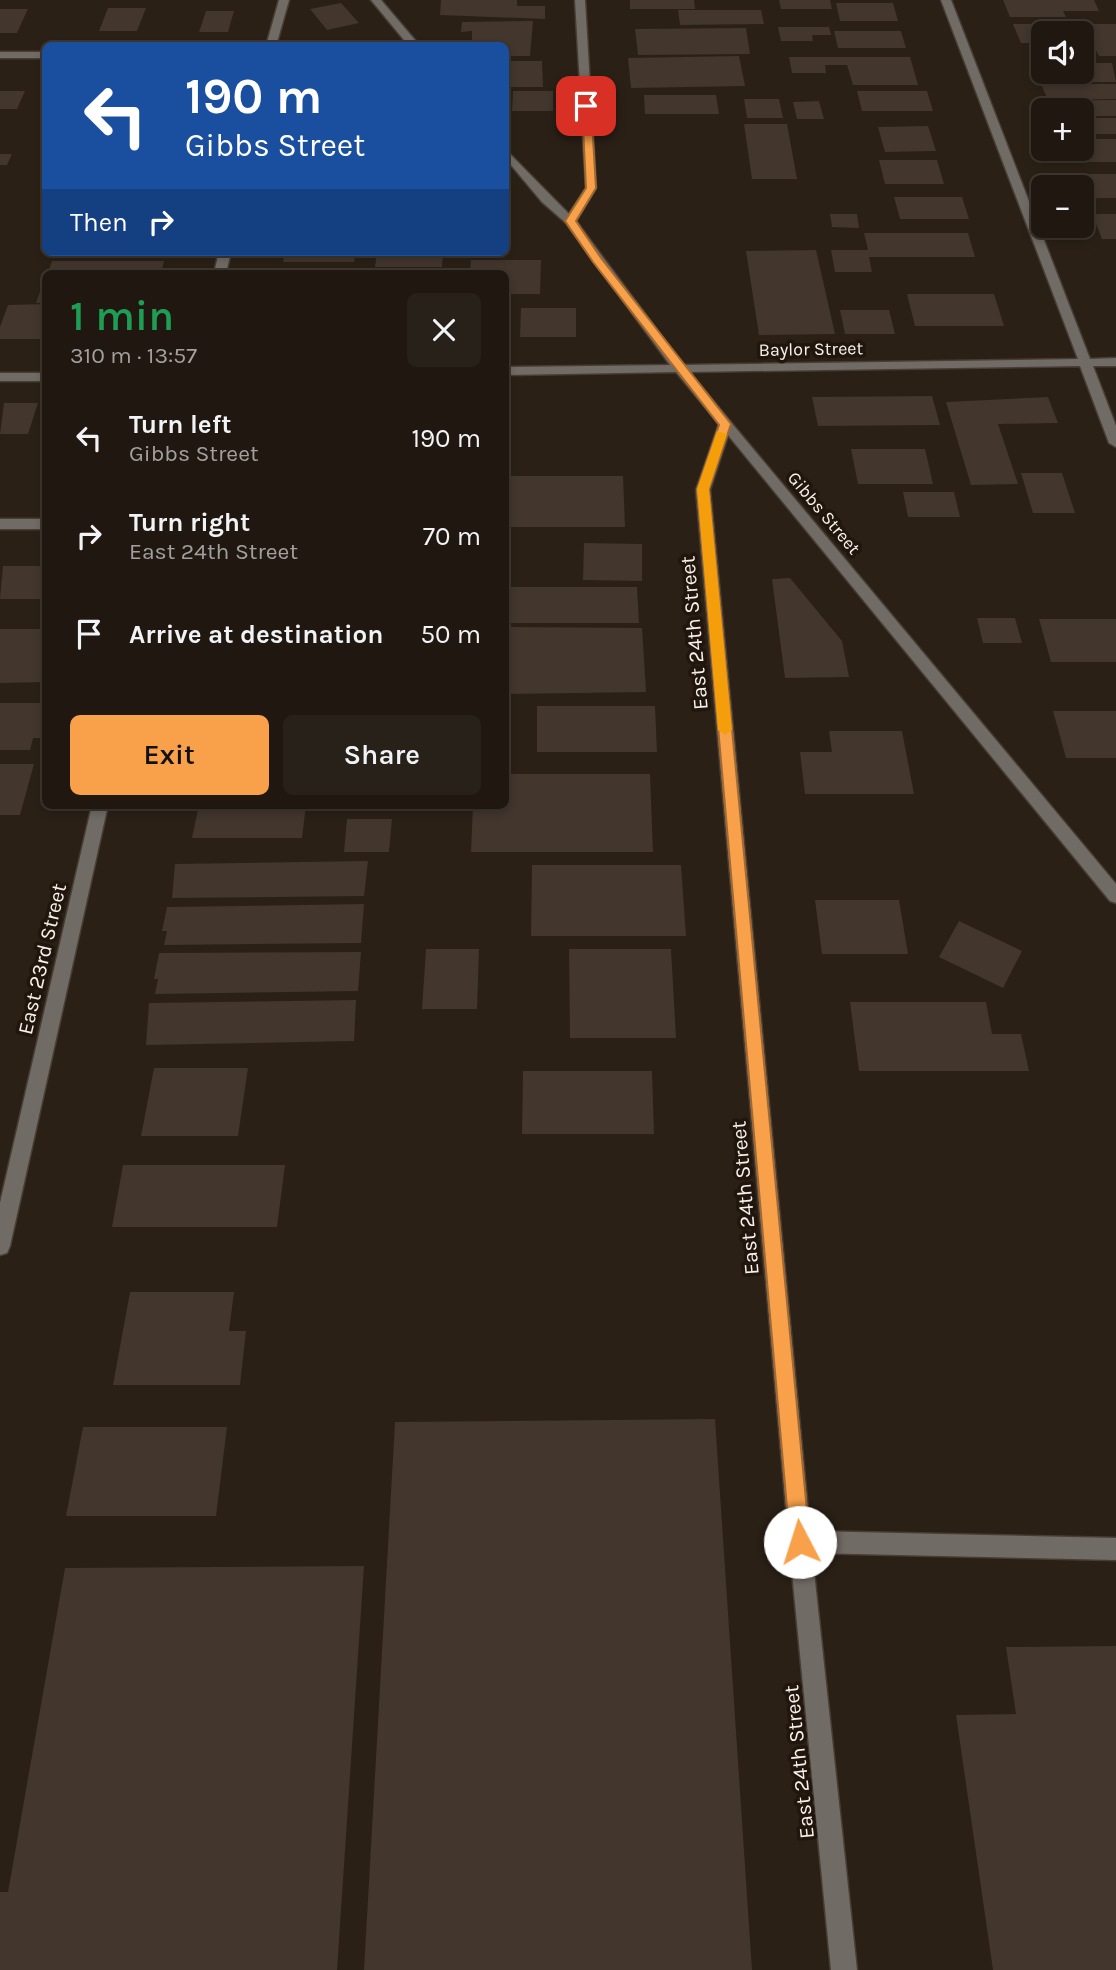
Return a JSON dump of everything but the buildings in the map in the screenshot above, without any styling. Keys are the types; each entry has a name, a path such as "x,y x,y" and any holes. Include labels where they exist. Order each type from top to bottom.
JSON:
{"street":[{"path":"272,42 284,0"},
{"path":"376,0 412,42"},
{"path":"570,221 591,188 580,0"},
{"path":"946,0 1116,443"},
{"path":"0,55 42,55"},
{"name":"Gibbs Street","path":"509,157 546,200 570,221 679,368 1116,896"},
{"name":"Baylor Street","path":"509,371 1116,362"},
{"path":"0,377 42,377"},
{"name":"East 24th Street","path":"725,424 703,489 800,1542 844,1970"},
{"path":"0,524 42,524"},
{"name":"East 23rd Street","path":"0,1246 99,809"},
{"path":"800,1542 1116,1549"}],"slow traffic":[{"path":"722,434 703,489 725,730"}],"route":[{"path":"586,106 591,188 570,221 679,368 725,424 703,489 800,1542"}]}
